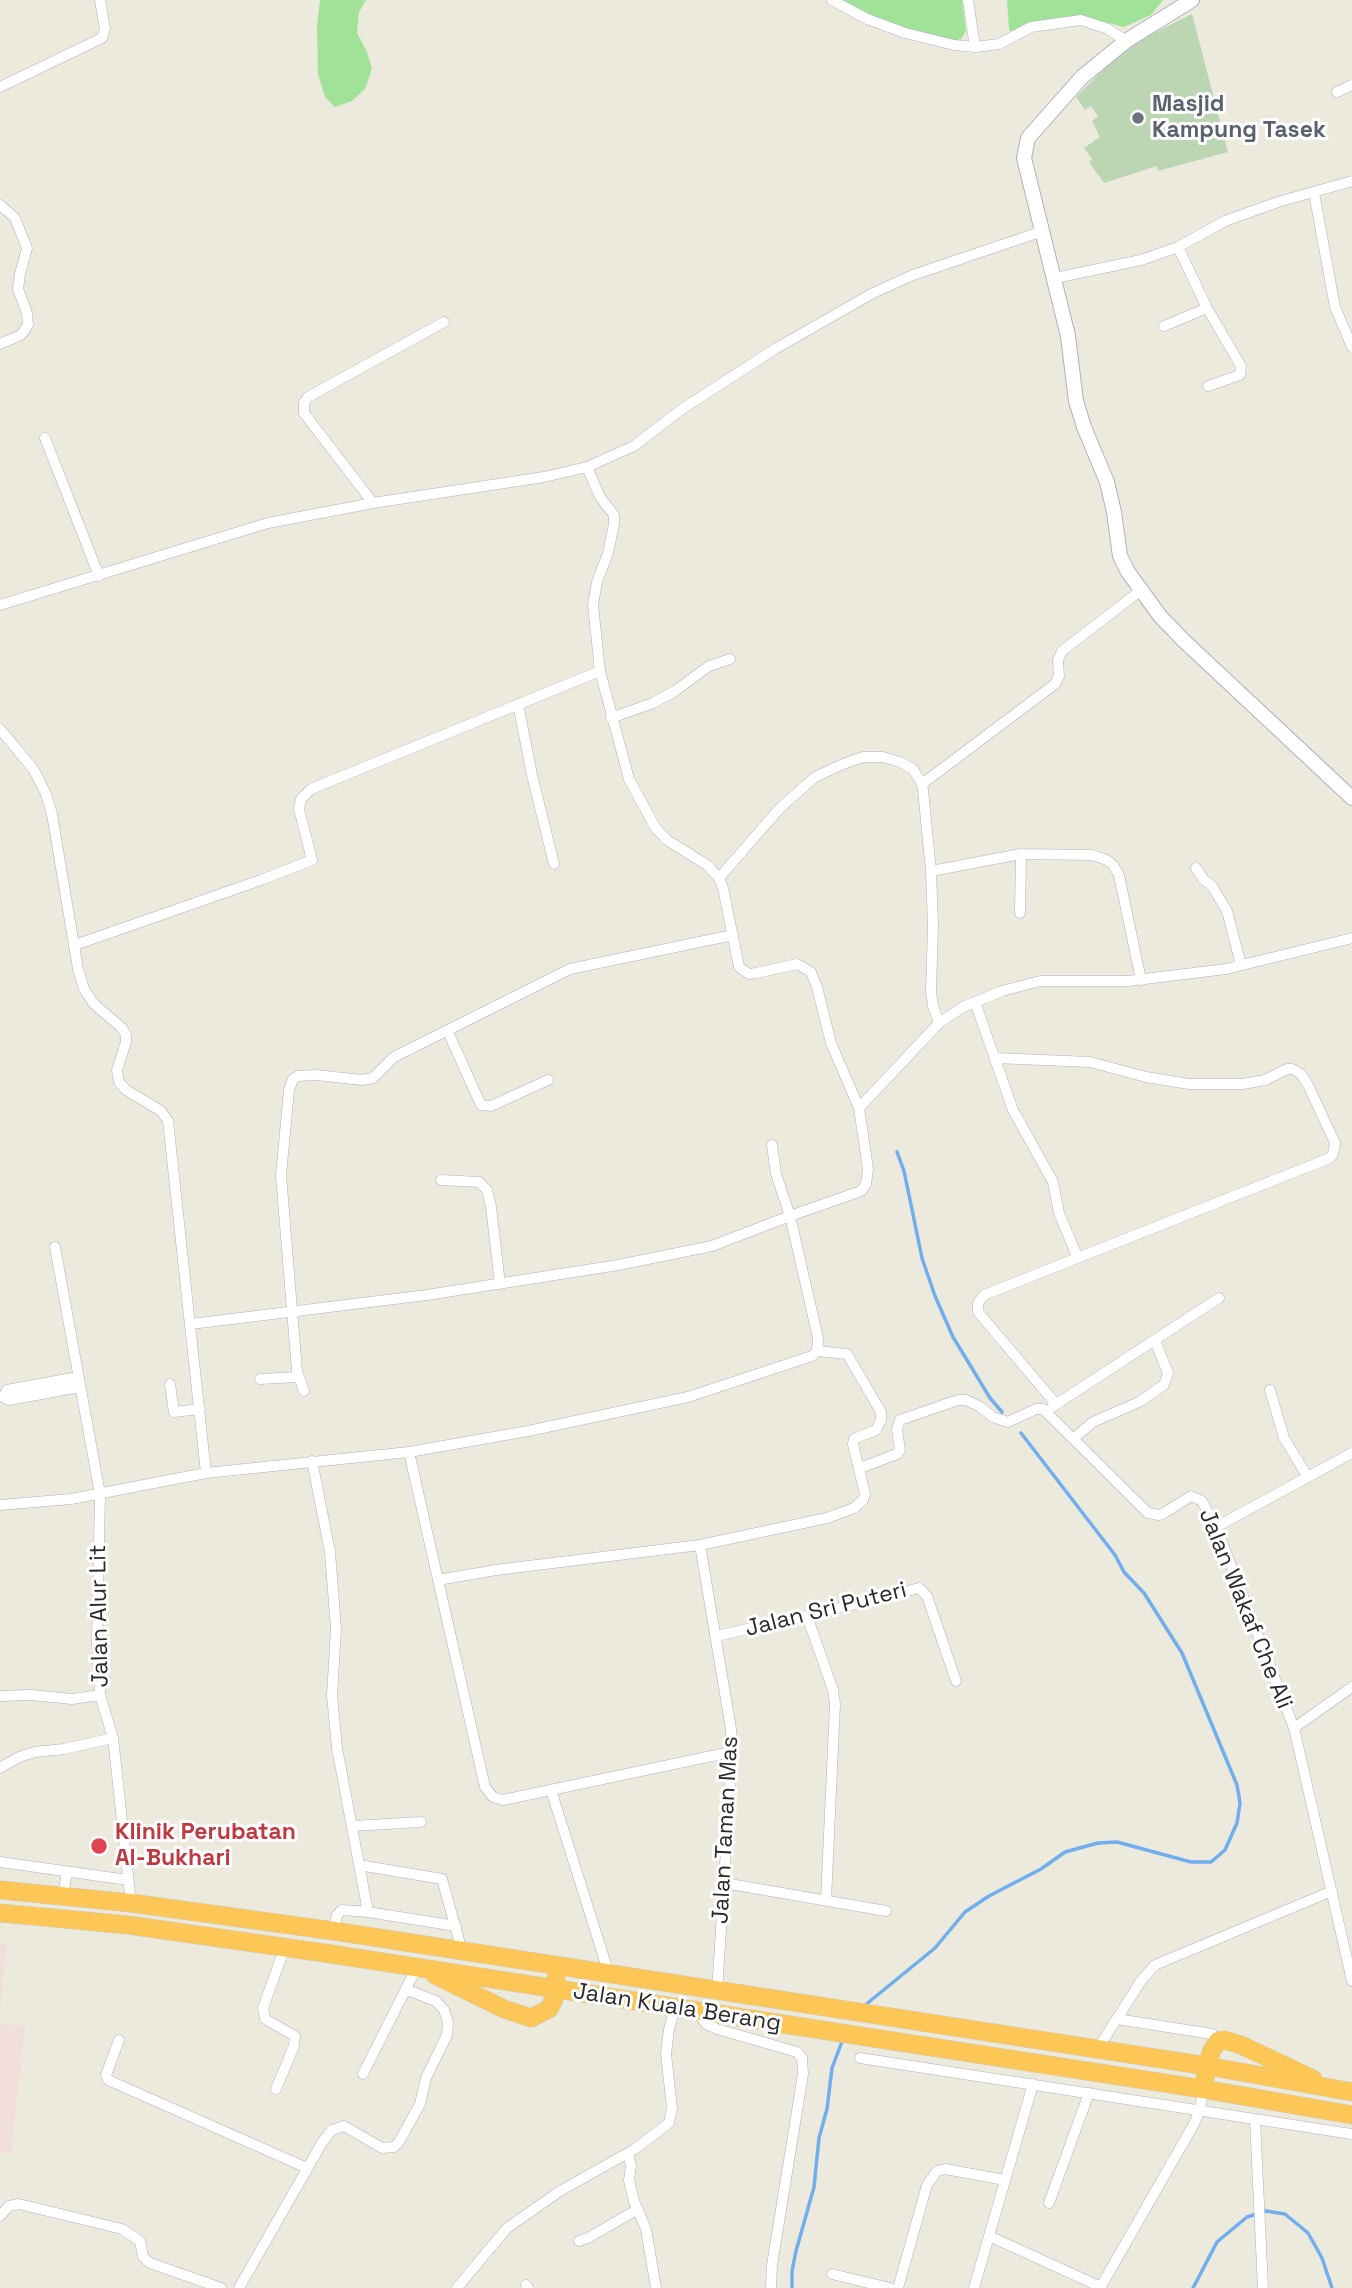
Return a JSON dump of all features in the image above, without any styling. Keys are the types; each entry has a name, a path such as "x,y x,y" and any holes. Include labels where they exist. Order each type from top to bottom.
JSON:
{"highway":[{"name":"Jalan Kuala Berang","path":"0,1890 131,1903 334,1931 1207,2066 1344,2091"},
{"name":"Jalan Kuala Berang","path":"0,1913 128,1925 285,1947 1203,2088 1352,2115"},
{"path":"418,1967 511,2012 531,2018 549,2009 557,1989 557,1981 547,1967 527,1961"},
{"path":"1203,2088 1211,2052 1218,2041 1232,2042 1344,2091"}],"street":[{"path":"0,87 102,38 105,29 100,0"},
{"path":"832,0 867,19 905,33 954,45 975,47 999,44 1031,27 1081,20 1108,29 1126,41"},
{"path":"968,0 975,47"},
{"path":"1185,2 1126,41 1082,77 1052,109 1026,144 1024,158 1068,336 1076,401 1111,496 1120,556 1140,591 1183,640 1352,798"},
{"path":"1337,92 1352,85"},
{"path":"1055,278 1126,265 1178,247 1225,221 1278,202 1352,181"},
{"path":"1314,193 1335,307 1352,347"},
{"path":"0,205 15,218 27,248 18,289 27,313 28,325 21,335 0,344"},
{"path":"0,605 268,523 587,467 634,446 682,409 775,349 873,293 914,275 1043,231"},
{"path":"1178,247 1241,366 1242,372 1236,377 1208,386"},
{"path":"1164,326 1208,308"},
{"path":"373,503 304,413 303,403 309,397 444,322"},
{"path":"45,438 99,576"},
{"path":"191,1324 500,1284 686,1252 861,1191 866,1184 868,1169 859,1108 831,1043 811,972 797,964 756,974 744,972 739,967 719,878 706,865 667,840 655,827 629,779 600,671 593,605 597,582 608,553 614,515 600,497 587,467"},
{"path":"922,784 1055,684 1059,676 1058,660 1062,651 1140,591"},
{"path":"611,718 653,703 675,691 709,666 730,659"},
{"path":"75,945 312,860 299,809 305,793 311,789 600,671"},
{"path":"518,704 554,864"},
{"path":"0,729 34,769 46,794 52,814 78,969 88,996 126,1035 117,1070 119,1083 161,1111 168,1121 206,1473"},
{"path":"719,878 780,808 805,784 863,757 883,757 913,769 922,784 931,871 934,943 931,991 939,1023"},
{"path":"931,871 1021,854 1099,856 1113,865 1119,875 1141,980"},
{"path":"1020,913 1021,854"},
{"path":"1196,868 1212,886 1227,911 1241,965"},
{"path":"304,1391 298,1377 281,1163 290,1083 298,1076 304,1075 362,1080 373,1078 394,1057 570,969 733,935"},
{"path":"859,1108 939,1023 963,1007 1027,984 1040,981 1141,980 1241,965 1352,938"},
{"path":"975,1002 1013,1111 1053,1182 1059,1213 1077,1256"},
{"path":"448,1032 481,1105 491,1106 548,1080"},
{"path":"995,1058 1090,1062 1146,1077 1189,1084 1243,1084 1265,1080 1292,1069 1301,1074 1308,1085 1335,1143 1330,1158 984,1295 978,1303 978,1312 1056,1404"},
{"path":"0,1505 100,1494 206,1473 409,1452 528,1431 688,1397 812,1356 817,1351 818,1338 790,1216 776,1174 772,1145"},
{"path":"441,1181 479,1182 487,1190 500,1284"},
{"name":"Jalan Alur Lit","path":"55,1247 100,1494 97,1643 100,1695 113,1738 131,1903"},
{"path":"860,1468 897,1454 900,1450 897,1430 900,1420 958,1399 972,1402 993,1417 1008,1422 1037,1409 1045,1411 1219,1298"},
{"path":"1073,1439 1093,1422 1139,1402 1164,1385 1168,1373 1154,1341"},
{"path":"438,1580 495,1570 700,1545 827,1518 854,1508 863,1500 865,1494 854,1439 876,1430 881,1420 881,1412 847,1354 817,1351"},
{"path":"260,1380 298,1377"},
{"path":"79,1382 9,1400 3,1397 7,1390 79,1382"},
{"path":"170,1384 174,1412 200,1409"},
{"path":"1270,1390 1284,1438 1307,1476"},
{"name":"Jalan Wakaf Che Ali","path":"1045,1411 1148,1513 1159,1515 1188,1497 1196,1497 1202,1501 1216,1527 1294,1728 1352,1981"},
{"path":"409,1452 488,1793 498,1800 503,1800 731,1752"},
{"path":"1216,1527 1352,1452"},
{"path":"312,1461 330,1552 336,1629 332,1695 337,1748 368,1912"},
{"name":"Jalan Taman Mas","path":"700,1545 731,1730 717,1992"},
{"name":"Jalan Sri Puteri","path":"716,1636 919,1588 927,1596 956,1681"},
{"path":"807,1616 833,1690 835,1704 825,1900"},
{"path":"1294,1728 1352,1687"},
{"path":"0,1696 31,1695 72,1699 100,1695"},
{"path":"0,1768 27,1755 113,1738"},
{"path":"551,1790 609,1974"},
{"path":"352,1826 421,1822"},
{"path":"0,1862 128,1880"},
{"path":"359,1865 442,1880 462,1951"},
{"path":"63,1896 67,1872"},
{"path":"724,1883 886,1911"},
{"path":"1097,2050 1141,1981 1155,1965 1332,1891"},
{"path":"334,1931 338,1912 368,1912 456,1926"},
{"path":"276,2089 294,2046 295,2036 265,2019 263,2008 285,1947"},
{"path":"363,2074 418,1967"},
{"path":"239,2288 328,2134 337,2126 350,2128 388,2149 398,2142 409,2123 423,2095 429,2070 447,2035 448,2022 444,2010 436,2001 407,1990"},
{"path":"457,2288 507,2228 561,2191 628,2153 663,2128 671,2116 666,2054 675,2008"},
{"path":"697,2011 706,2024 717,2029 797,2052 802,2058 803,2074 772,2265 771,2288"},
{"path":"1117,2019 1212,2034 1218,2041"},
{"path":"119,2040 106,2075 108,2080 307,2168"},
{"path":"920,2067 923,2046"},
{"path":"860,2058 1352,2134"},
{"path":"974,2288 1033,2084"},
{"path":"989,2236 1101,2288 1194,2124 1203,2088"},
{"path":"1049,2203 1089,2093"},
{"path":"1255,2120 1263,2288"},
{"path":"628,2153 631,2166 629,2180 646,2229 656,2288"},
{"path":"898,2288 927,2185 937,2171 945,2169 1005,2180"},
{"path":"0,2216 9,2206 19,2204 122,2230 140,2241 144,2257 150,2263 222,2288"},
{"path":"579,2241 589,2238 638,2209"},
{"path":"832,2274 890,2288"}],"shaded area":[{"path":"0,1944 7,1944 0,2009"},
{"path":"0,2024 25,2026 11,2154 0,2153"}],"green space":[{"path":"320,0 366,0 359,12 357,33 372,69 365,89 352,101 335,107 325,97 318,74 317,26"},
{"path":"841,0 962,0 966,31 961,39 955,40 914,31 871,16"},
{"path":"1007,0 1163,0 1151,15 1124,27 1085,17 1071,17 1026,25 1012,33 1009,29"},
{"name":"Masjid Kampung Tasek","path":"1192,14 1228,152 1158,171 1157,166 1104,183 1089,162 1092,159 1084,148 1100,137 1092,121 1098,116 1091,106 1085,110 1076,97 1114,59 1138,41"}],"waterway":[{"path":"897,1152 904,1171 922,1258 935,1296 953,1337 990,1398 1002,1412"},
{"path":"864,2006 935,1948 965,1912 989,1896 1041,1869 1065,1852 1098,1843 1117,1842 1191,1862 1211,1862 1225,1850 1237,1823 1240,1803 1237,1785 1182,1653 1144,1593 1124,1572 1115,1555 1021,1433"},
{"path":"792,2288 796,2251 814,2187 819,2138 827,2109 832,2068 843,2039"},
{"path":"1193,2288 1217,2242 1247,2217 1266,2211 1285,2214 1308,2233 1322,2258 1332,2288"}],"place":[{"name":"Masjid Kampung Tasek","path":"1138,118"},
{"name":"Klinik Perubatan Al-Bukhari","path":"99,1846"}]}
